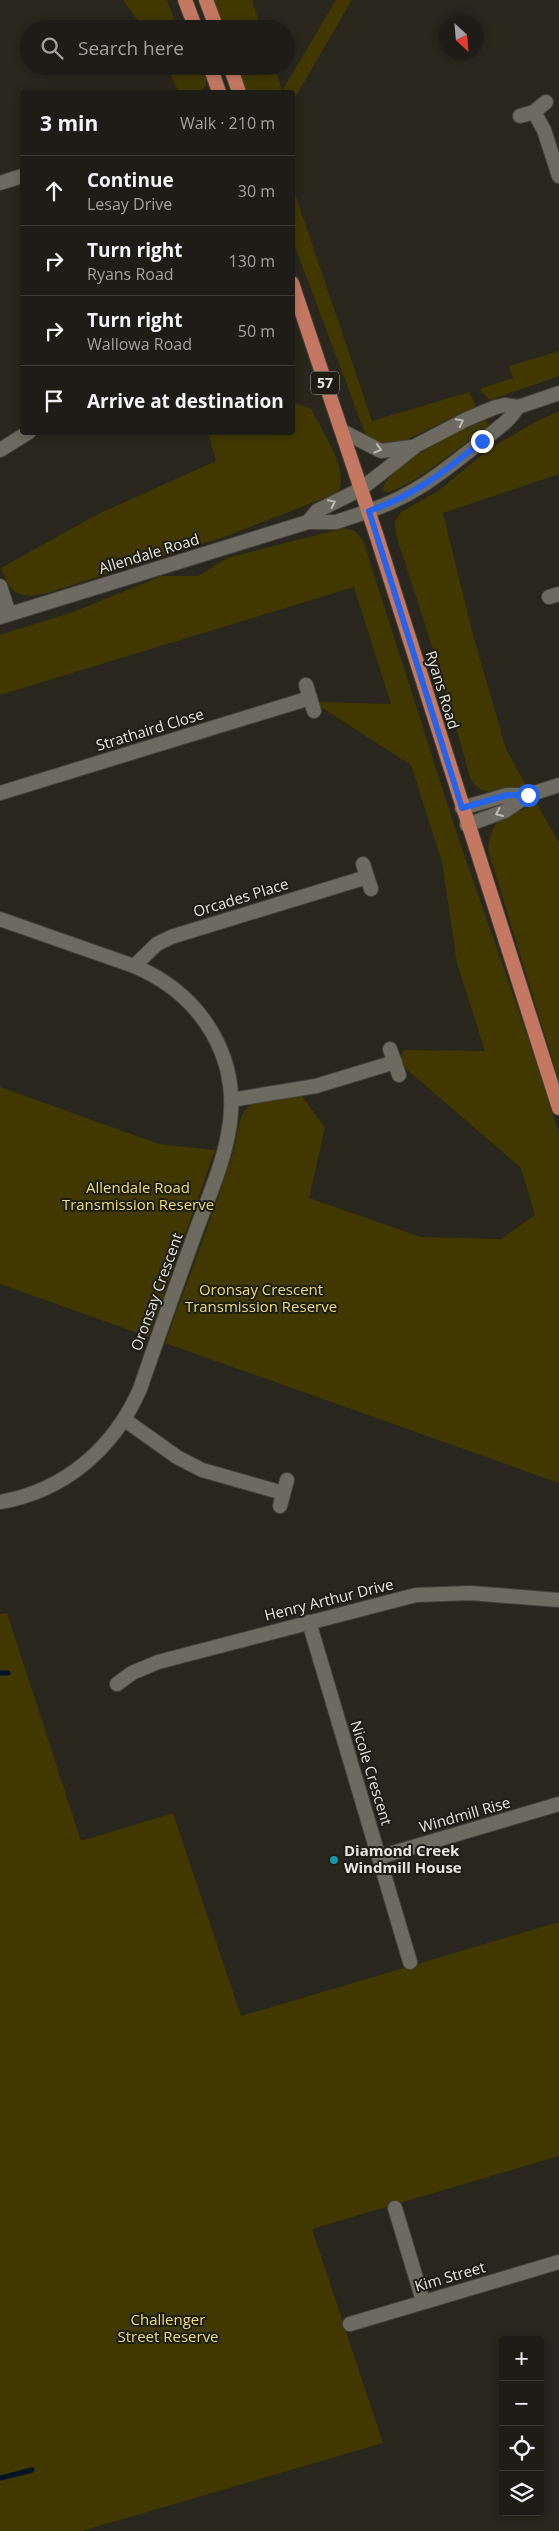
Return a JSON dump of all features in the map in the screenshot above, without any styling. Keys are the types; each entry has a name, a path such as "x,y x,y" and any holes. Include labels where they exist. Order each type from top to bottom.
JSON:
{"main road":[{"path":"184,0 192,20"},
{"path":"206,0 214,20"},
{"path":"213,75 218,90"},
{"path":"233,75 238,90"},
{"name":"Ryans Road","path":"295,292 369,511 467,824 559,1108"}],"street":[{"path":"520,116 534,112 546,102"},
{"path":"534,112 544,130 559,176"},
{"path":"0,183 20,177"},
{"path":"342,431 381,451 398,450 417,445 489,410 505,405 518,407 559,393"},
{"name":"Allendale Road","path":"5,616 308,522 336,522 406,497 442,475 510,419 518,407"},
{"path":"0,450 24,435"},
{"name":"Allendale Road","path":"308,522 313,515 326,506 361,489 417,445"},
{"path":"0,586 5,616"},
{"name":"Strathaird Close","path":"0,793 310,698"},
{"path":"467,824 504,811 528,795 559,785"},
{"path":"462,808 507,795 528,795"},
{"name":"Orcades Place","path":"134,966 144,954 170,937 367,876"},
{"name":"Oronsay Crescent","path":"0,919 149,972 178,991 210,1028 230,1078 231,1100 225,1148 140,1389 125,1420 109,1441 78,1470 41,1490 0,1502"},
{"path":"231,1100 316,1086 394,1062"},
{"path":"125,1420 189,1464 215,1474 283,1493"},
{"name":"Henry Arthur Drive","path":"117,1684 132,1673 158,1662 416,1595 444,1593 559,1600"},
{"name":"Nicole Crescent","path":"309,1622 410,1962"},
{"name":"Windmill Rise","path":"379,1857 559,1804"},
{"path":"395,2208 424,2302"},
{"name":"Kim Street","path":"350,2324 559,2262"}],"green space":[{"path":"123,0 167,0 175,20 137,20"},
{"path":"211,0 252,0 258,20 218,20"},
{"path":"336,0 352,0 295,98 295,90 283,90 291,75 295,75 295,69"},
{"path":"170,75 206,75 206,85 202,90 178,90"},
{"path":"238,75 277,75 282,90 242,90"},
{"path":"295,194 372,421 469,392 476,406 400,443 382,445 367,438 295,246"},
{"path":"559,351 559,376 490,400 479,389 513,378 509,366"},
{"path":"295,403 311,409 328,440 339,465 340,486 335,494 227,536 47,593 30,596 17,593 4,577 1,568 98,514 216,461 209,435 295,435"},
{"path":"559,411 559,474 443,513 473,635 506,749 526,785 503,791 488,792 475,785 470,778 444,683 396,535 395,521 401,512 438,491 489,449 533,423"},
{"path":"486,420 489,425 437,464 406,484 384,492 385,483 394,472 408,461 443,440"},
{"name":"Oronsay Crescent Transmission Reserve","path":"344,528 355,531 363,540 457,834 535,1058 559,1134 559,1483 165,1343 225,1176 243,1113 252,1104 301,1095 325,1127 309,1198 421,1237 501,1239 535,1215 521,1168 404,1067 400,1056 405,1050 485,1051 457,963 442,862 411,765 319,706 318,702 391,704 354,587 0,695 0,635 73,612 162,576 198,576 227,558"},
{"path":"537,804 559,842 559,1081 488,850 493,829 502,818"},
{"name":"Allendale Road Transmission Reserve","path":"0,1087 159,1144 215,1150 149,1337 0,1284"},
{"name":"Challenger Street Reserve","path":"7,1613 81,1841 173,1813 241,2016 559,1922 559,2156 312,2229 383,2443 82,2531 0,2531 0,1614"}],"waterway":[{"path":"0,1673 8,1673"},
{"path":"0,2478 32,2470"}],"place":[{"name":"Diamond Creek Windmill House","path":"334,1860"}],"route":[{"path":"482,441 442,475 425,486 382,507 369,511 462,808 507,795 528,795"}]}
